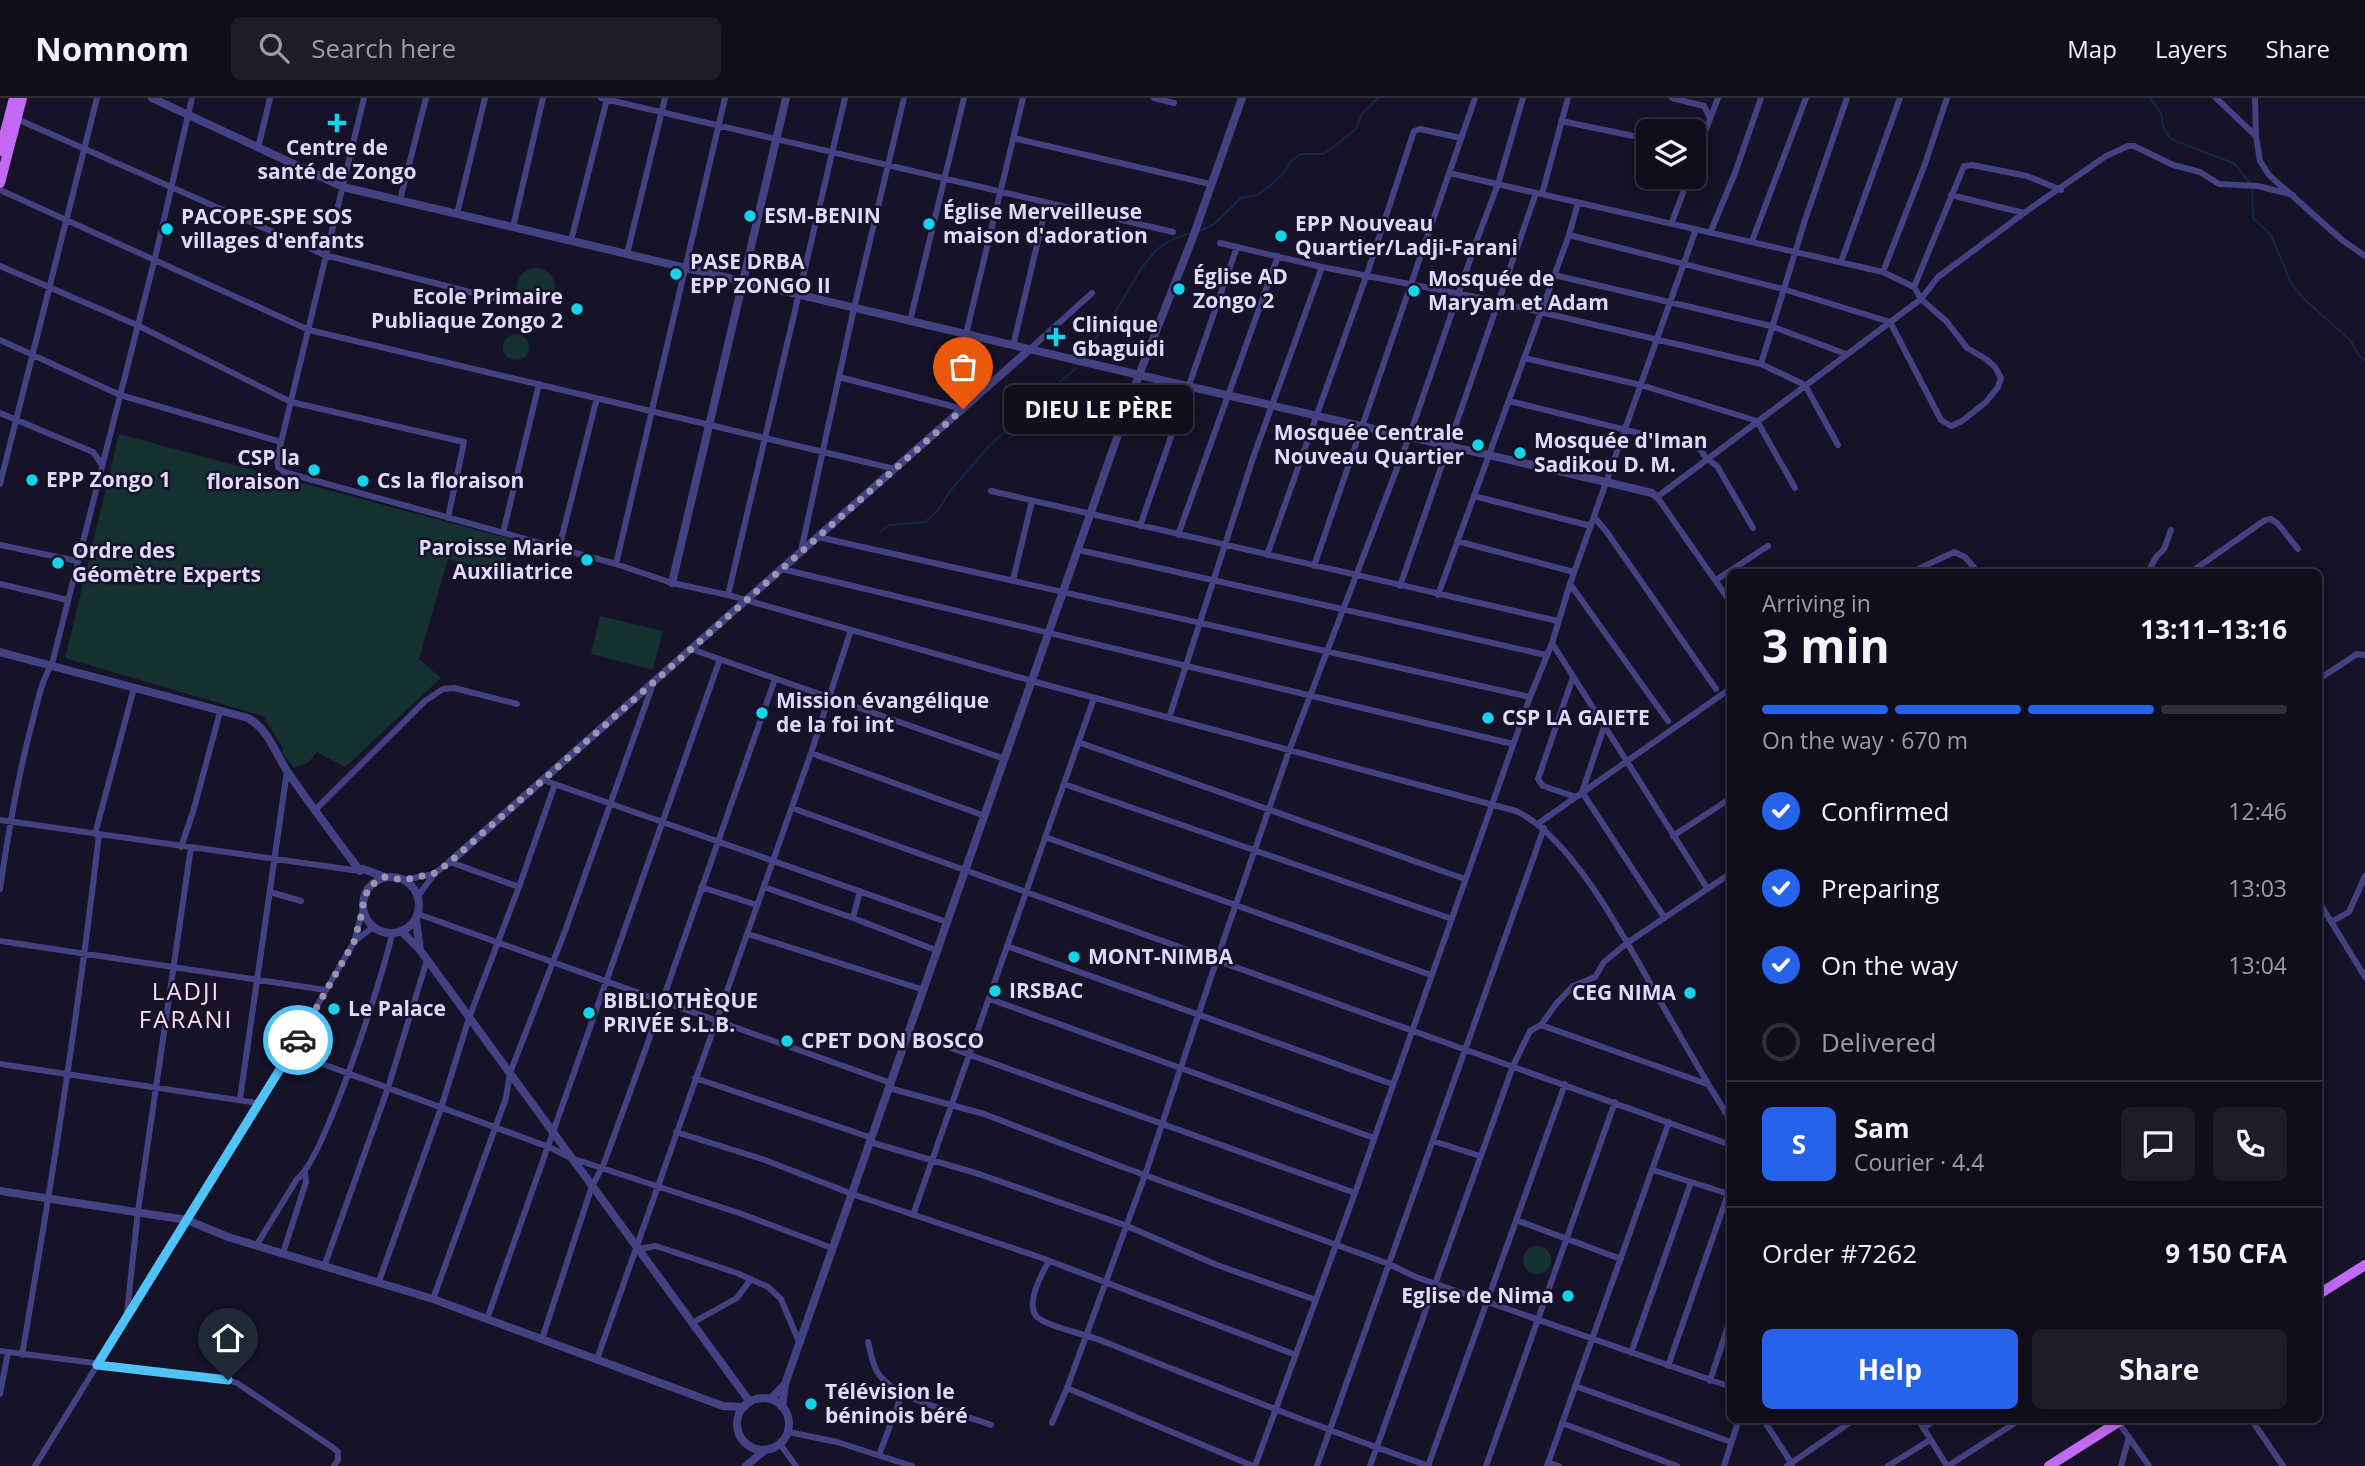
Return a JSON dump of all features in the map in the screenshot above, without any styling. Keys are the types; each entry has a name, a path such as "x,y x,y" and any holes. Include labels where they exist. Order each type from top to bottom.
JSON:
{"main road":[{"path":"0,151 14,98"},
{"path":"0,183 22,98"},
{"path":"2322,1292 2365,1265"},
{"path":"2049,1466 2114,1423"}],"street":[{"path":"0,484 97,98"},
{"path":"152,98 343,187 1190,387 1652,492 1727,597"},
{"path":"0,888 10,822 40,694 52,664 155,258 192,98"},
{"path":"257,148 271,98"},
{"path":"364,98 277,459 278,467 284,472 615,564 672,583 728,595 1094,698 1516,811 1541,826 1566,852 1627,943 1727,1115"},
{"path":"400,200 426,98"},
{"path":"457,214 485,98"},
{"path":"513,227 543,98"},
{"path":"627,254 665,98"},
{"path":"615,564 725,98"},
{"path":"672,583 786,98"},
{"path":"728,595 845,98"},
{"path":"800,553 904,98"},
{"path":"910,321 964,98"},
{"path":"966,334 1023,98"},
{"path":"1154,98 1174,103"},
{"path":"782,1406 785,1384 799,1342 1139,375 1194,234 1242,98"},
{"path":"1314,566 1475,98"},
{"path":"1052,1423 1145,1175 1289,751 1409,437 1498,184 1523,98"},
{"path":"1400,586 1539,193 1568,98"},
{"path":"1672,98 1704,106 1710,118"},
{"path":"1706,127 1718,98"},
{"path":"1711,232 1761,98"},
{"path":"1752,241 1806,98"},
{"path":"1761,364 1771,326 1847,98"},
{"path":"1841,262 1900,98"},
{"path":"1883,272 1925,164 1947,98"},
{"path":"2216,98 2256,135"},
{"path":"2255,98 2260,161 2269,175 2365,256"},
{"path":"571,241 604,99 1173,232"},
{"path":"17,119 325,256 496,299"},
{"path":"1561,121 1636,137"},
{"path":"1267,555 1367,274 1414,131 1420,129 1461,138"},
{"path":"1013,138 1210,184"},
{"path":"1657,497 1921,299 1938,277 2106,156 2134,146 2173,165 2200,172 2219,184 2258,186 2293,195"},
{"path":"1914,287 1951,195 1963,168 1967,165 2027,176 2061,190"},
{"path":"1449,173 1883,272 1914,287 1921,299 1947,322 1967,348 1996,367 2000,378 1998,387 1986,402 1951,426 1941,421 1890,322 1783,289 1569,235"},
{"path":"1672,222 1684,189"},
{"path":"0,190 309,330 895,469"},
{"path":"1951,195 2024,214"},
{"path":"1013,345 1046,202"},
{"path":"1438,595 1569,235 1578,203"},
{"path":"1067,1388 1254,1466 1355,1193 1530,697 1552,643 1574,572 1696,229"},
{"path":"1220,243 1322,267 1459,293 1761,364 1805,385 1838,445"},
{"path":"1140,526 1237,247"},
{"path":"1178,535 1278,256"},
{"path":"0,266 137,325 291,402 464,442 448,518"},
{"path":"1169,718 1253,458 1322,267"},
{"path":"1554,275 1771,326 1846,354"},
{"path":"418,896 435,873 1092,293"},
{"path":"0,340 120,395 281,442"},
{"path":"1524,358 1640,385 1757,421 1795,488"},
{"path":"839,377 963,409"},
{"path":"503,533 539,384"},
{"path":"559,548 597,397"},
{"path":"1509,401 1699,448 1706,458 1717,466 1753,528"},
{"path":"0,413 93,452 102,465"},
{"path":"991,491 1558,621"},
{"path":"1474,496 1591,526"},
{"path":"1013,580 1032,500"},
{"path":"1594,517 1716,689"},
{"path":"2195,569 2265,520 2271,519 2278,524 2298,549"},
{"path":"2149,569 2155,557 2164,550 2171,530"},
{"path":"818,537 1530,697"},
{"path":"1457,541 1574,572"},
{"path":"0,545 77,561"},
{"path":"1733,569 1768,546"},
{"path":"1079,550 1546,655"},
{"path":"1918,569 1954,552 1965,557 1975,569"},
{"path":"782,569 1513,744"},
{"path":"1716,580 1727,573"},
{"path":"0,584 68,600"},
{"path":"1570,584 1668,721"},
{"path":"597,1359 792,808 850,630"},
{"path":"1552,643 1707,888"},
{"path":"691,649 1005,759"},
{"path":"0,652 248,718 260,725 287,771 362,870 370,886"},
{"path":"2322,677 2357,654 2365,655"},
{"path":"487,1319 720,659"},
{"path":"1573,677 1538,779 1542,786 1579,794 1664,917"},
{"path":"542,1339 592,1186 603,1166 662,1003 775,678"},
{"path":"433,1299 506,1098 510,1073 523,1045 654,682"},
{"path":"22,1355 49,1198 85,955 97,834 134,688"},
{"path":"315,810 425,702 443,689 463,690 517,705"},
{"path":"1317,1466 1466,1048 1541,826 1579,794 1727,691"},
{"path":"913,1215 1094,698"},
{"path":"181,846 220,712"},
{"path":"1579,794 1604,727"},
{"path":"1078,742 1465,879"},
{"path":"811,753 985,816"},
{"path":"240,1099 287,771"},
{"path":"543,780 947,922"},
{"path":"379,1282 441,1108 469,1018 555,784"},
{"path":"1064,784 1452,919"},
{"path":"1673,836 1727,801"},
{"path":"792,808 1727,1144"},
{"path":"0,820 274,860 362,870 404,880 435,873"},
{"path":"1045,837 1432,975"},
{"path":"126,1315 155,1087 191,847"},
{"path":"450,862 519,887"},
{"path":"1370,1466 1480,1156 1526,1036 1541,1025 1573,986 1595,977 1604,962 1627,943 1727,876"},
{"path":"2331,922 2349,912 2365,876"},
{"path":"35,1466 290,1052 354,942 365,893 370,886 385,877"},
{"path":"404,880 418,896 420,950"},
{"path":"701,887 757,905"},
{"path":"764,887 938,951"},
{"path":"853,918 860,891"},
{"path":"270,892 301,901"},
{"path":"363,909 373,927 382,932 402,932 417,917"},
{"path":"2322,913 2331,922 2365,977"},
{"path":"417,917 553,961 890,1085 984,1114 1390,1264 1435,1284 1727,1387"},
{"path":"354,942 373,927"},
{"path":"402,932 420,950 510,1073 692,1323 747,1404"},
{"path":"256,1246 298,1179 305,1173 329,1122 388,954 392,933"},
{"path":"748,934 924,990"},
{"path":"0,941 326,990"},
{"path":"1007,946 1392,1084"},
{"path":"325,1264 388,1088 427,960"},
{"path":"990,999 1374,1138"},
{"path":"1541,1025 1707,1084"},
{"path":"909,1032 1355,1193"},
{"path":"290,1052 549,1147 571,1158 603,1166 832,1248"},
{"path":"0,1063 258,1103"},
{"path":"695,1078 1127,1226 1217,1265 1316,1300"},
{"path":"1049,1261 1035,1295 1033,1310 1035,1315 1047,1323 1087,1334 1276,1410 1428,1466 1565,1084"},
{"path":"1486,1466 1615,1102"},
{"path":"1559,1466 1548,1464 1669,1122"},
{"path":"676,1132 765,1160 852,1194 1049,1261 1296,1355"},
{"path":"1433,1141 1480,1156"},
{"path":"1653,1170 1727,1193"},
{"path":"283,1253 306,1182 305,1173"},
{"path":"1631,1353 1691,1182"},
{"path":"0,1191 187,1220 256,1246 325,1264 433,1299 723,1406 771,1399 782,1406 788,1418 788,1432 780,1444 765,1450 748,1463"},
{"path":"1668,1366 1727,1200"},
{"path":"1516,1220 1621,1259"},
{"path":"637,1248 656,1246 751,1279 776,1293 799,1342"},
{"path":"692,1323 737,1297 751,1279"},
{"path":"1710,1381 1727,1329"},
{"path":"868,1342 877,1372 902,1394 990,1425"},
{"path":"0,1394 4,1351 228,1380 237,1383 332,1447 338,1452 338,1460 334,1466"},
{"path":"771,1399 785,1384"},
{"path":"1576,1386 1731,1442"},
{"path":"879,1455 902,1394"},
{"path":"737,1421 747,1404"},
{"path":"723,1406 737,1421 739,1435 748,1446 765,1450"},
{"path":"1562,1423 1677,1466"},
{"path":"1724,1466 1738,1423"},
{"path":"1765,1423 1791,1465 1849,1423"},
{"path":"1920,1423 1947,1466 2015,1423"},
{"path":"1923,1429 1931,1423"},
{"path":"2121,1423 2149,1466"},
{"path":"2255,1423 2283,1466"},
{"path":"788,1432 837,1442 912,1466"},
{"path":"2122,1466 2129,1437"},
{"path":"1888,1466 1930,1440"},
{"path":"780,1444 796,1466"},
{"path":"748,1446 748,1463"}],"green space":[{"path":"536,268 549,274 555,287 549,300 536,306 523,300 517,287 523,274"},
{"path":"516,334 526,337 529,347 526,357 516,360 506,357 503,347 506,337"},
{"path":"119,434 511,539 503,573 448,559 419,659 441,678 345,767 317,752 309,762 294,768 282,753 283,748 263,716 65,658"},
{"path":"600,616 663,631 653,670 591,654"},
{"path":"1537,1246 1547,1250 1551,1260 1547,1270 1537,1274 1527,1270 1523,1260 1527,1250"}],"waterway":[{"path":"1198,232 1214,224 1241,198 1257,195 1265,190 1284,173 1291,161 1301,154 1323,154 1331,149 1356,129 1361,115 1378,98"},
{"path":"2150,98 2161,113 2164,129 2171,139 2235,164 2249,182"},
{"path":"2252,187 2253,218 2271,235 2291,283 2304,299 2351,341 2359,356 2365,360"},
{"path":"1082,355 1111,318 1154,253 1177,237 1193,233"},
{"path":"880,532 889,525 925,522 938,510 951,490 989,446 1076,368"}],"way so far":[{"path":"298,1040 354,942 365,893 374,882 385,877 404,880 435,873 450,862 963,409"}],"place":[{"name":"Centre de santé de Zongo","path":"337,123"},
{"name":"ESM-BENIN","path":"750,216"},
{"name":"Église Merveilleuse maison d'adoration","path":"929,224"},
{"name":"PACOPE-SPE SOS villages d'enfants","path":"167,229"},
{"name":"EPP Nouveau Quartier/Ladji-Farani","path":"1281,236"},
{"name":"PASE DRBA EPP ZONGO II","path":"676,274"},
{"name":"Église AD Zongo 2","path":"1179,289"},
{"name":"Mosquée de Maryam et Adam","path":"1414,291"},
{"name":"Ecole Primaire Publiaque Zongo 2","path":"577,309"},
{"name":"Clinique Gbaguidi","path":"1056,337"},
{"name":"DIEU LE PÈRE","path":"963,409"},
{"name":"Mosquée Centrale Nouveau Quartier","path":"1478,445"},
{"name":"Mosquée d'Iman Sadikou D. M.","path":"1520,453"},
{"name":"CSP la floraison","path":"314,470"},
{"name":"EPP Zongo 1","path":"32,480"},
{"name":"Cs la floraison","path":"363,481"},
{"name":"Paroisse Marie Auxiliatrice","path":"587,560"},
{"name":"Ordre des Géomètre Experts","path":"58,563"},
{"name":"Mission évangélique de la foi int","path":"762,713"},
{"name":"CSP LA GAIETE","path":"1488,718"},
{"name":"MONT-NIMBA","path":"1074,957"},
{"name":"IRSBAC","path":"995,991"},
{"name":"CEG NIMA","path":"1690,993"},
{"name":"Le Palace","path":"334,1009"},
{"name":"BIBLIOTHÈQUE PRIVÉE S.L.B.","path":"589,1013"},
{"name":"CPET DON BOSCO","path":"787,1041"},
{"name":"Eglise de Nima","path":"1568,1296"},
{"name":"Télévision le béninois béré","path":"811,1404"}],"district":[{"name":"LADJI FARANI","path":"186,1006"}],"route":[{"path":"228,1380 97,1365 298,1040"}]}
